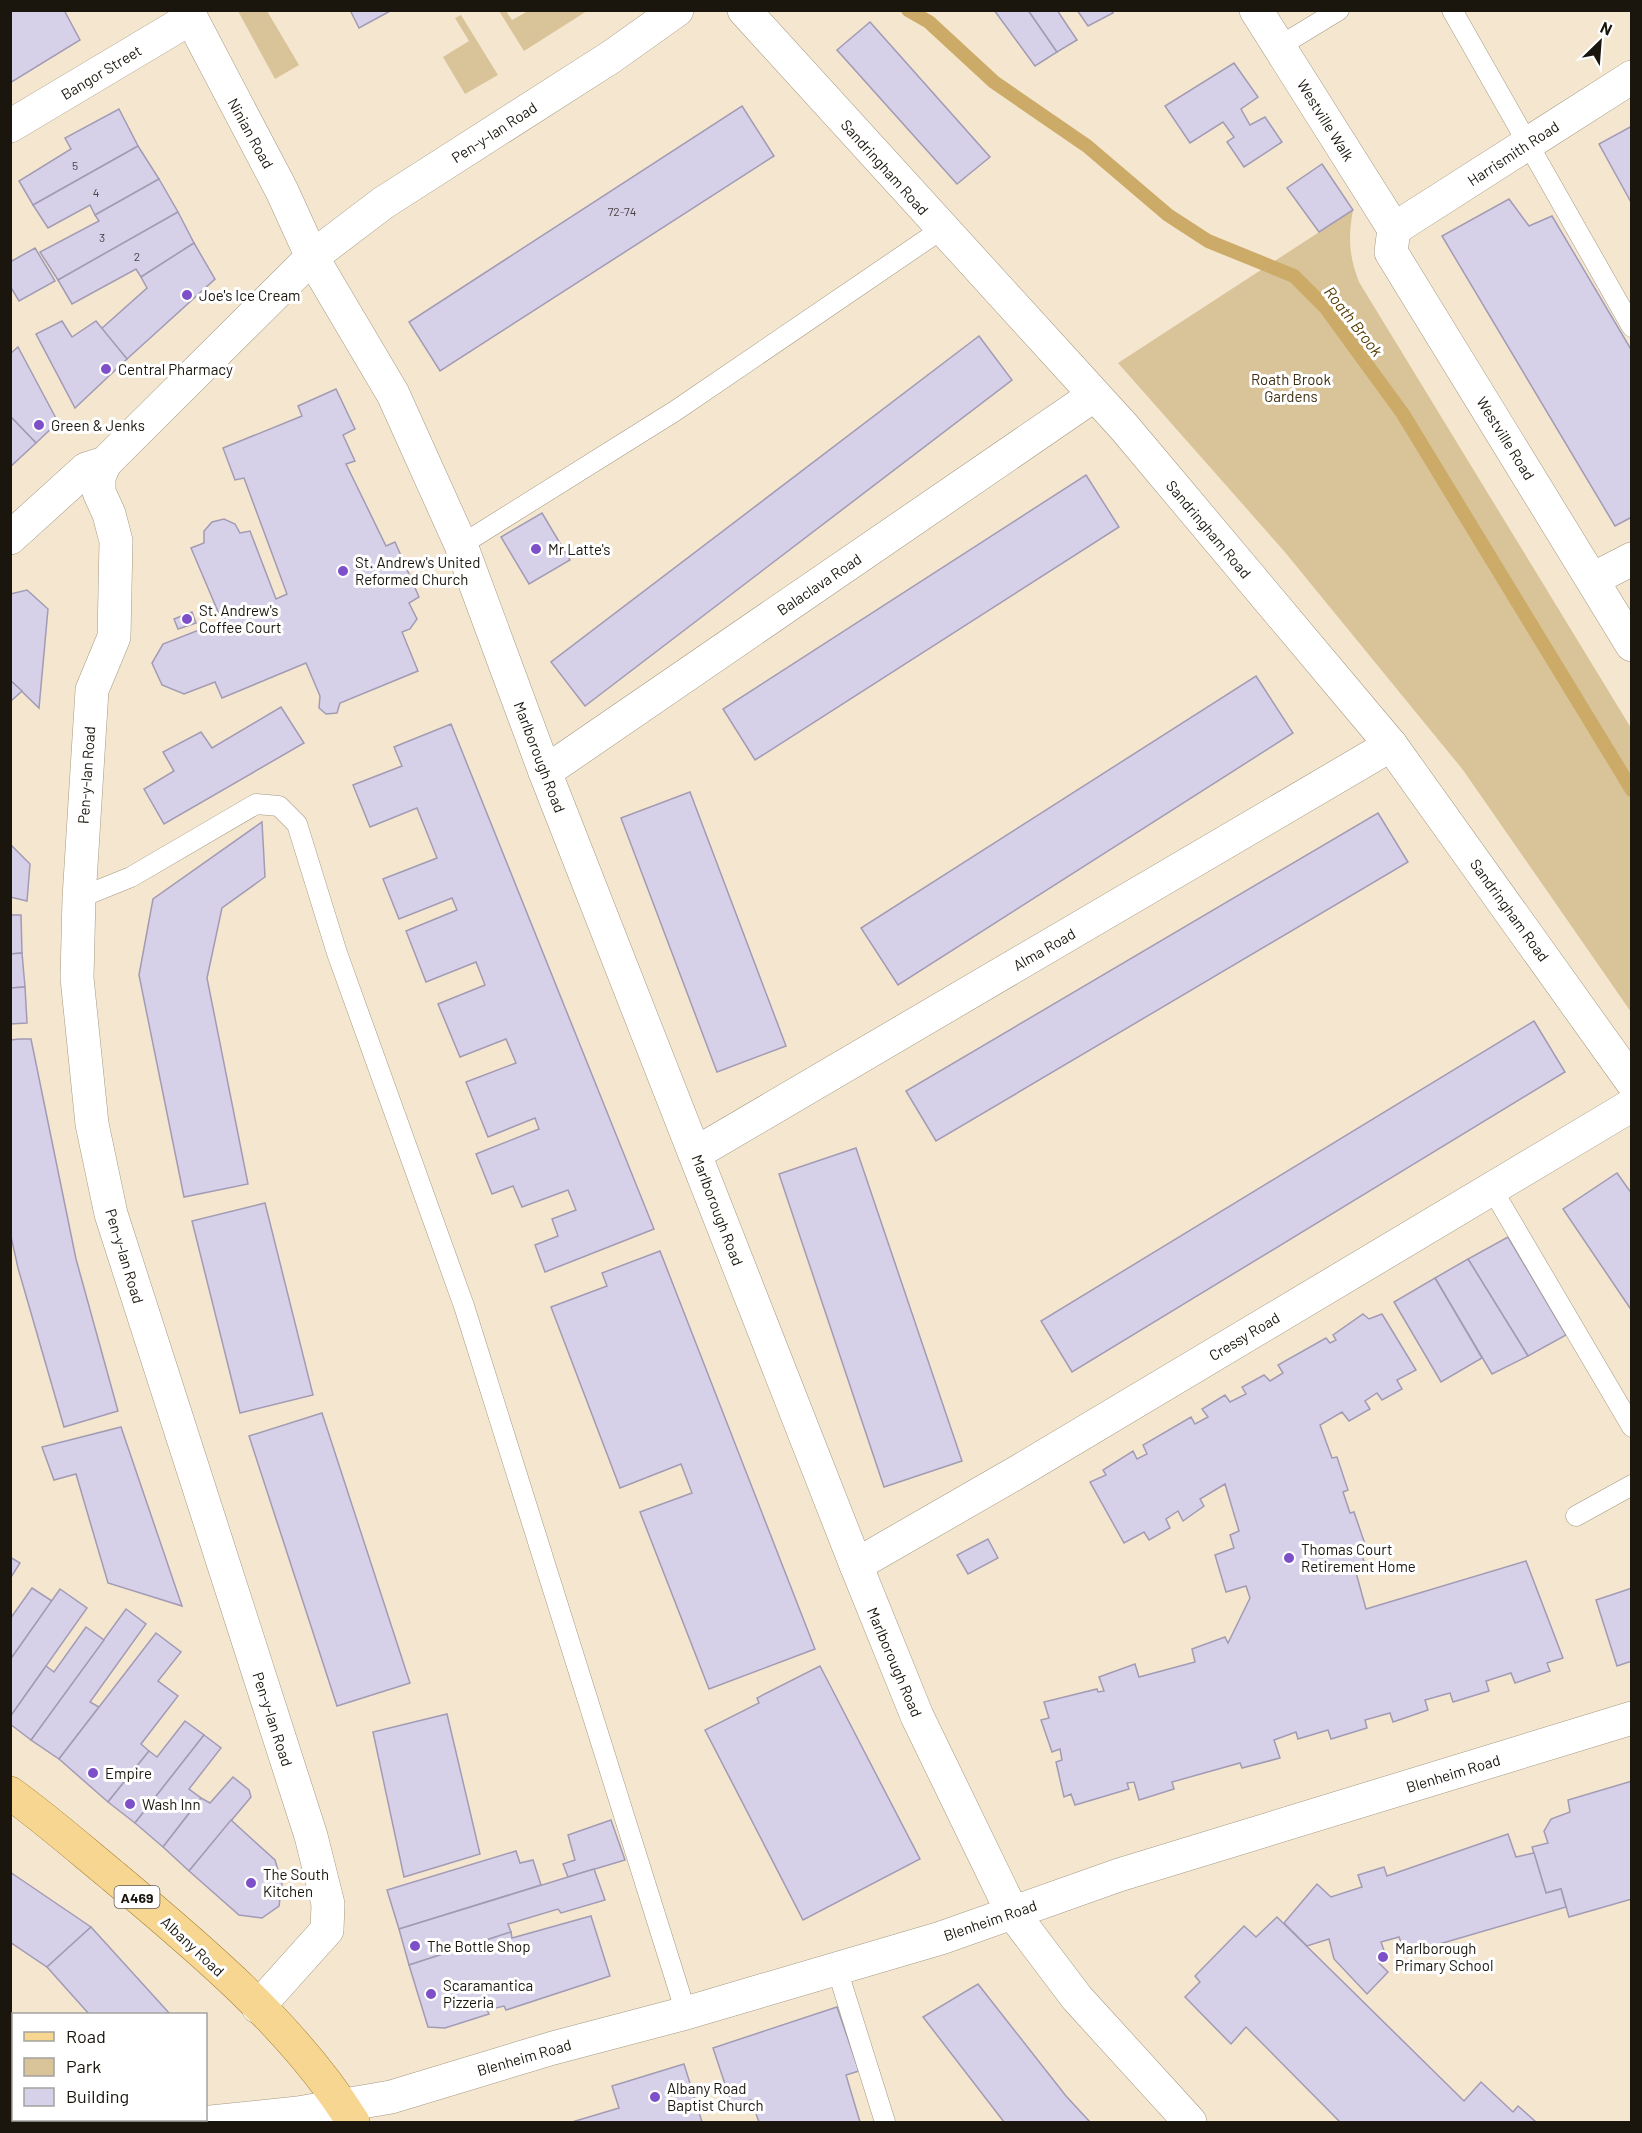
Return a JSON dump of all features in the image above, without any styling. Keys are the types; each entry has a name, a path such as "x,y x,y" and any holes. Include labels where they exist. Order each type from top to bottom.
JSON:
{"main road":[{"name":"Albany Road","path":"10,1793 163,1918 258,2007 308,2061 348,2114"}],"street":[{"name":"Pen-y-lan Road","path":"258,2007 327,1930 328,1904 311,1836 111,1214 92,1124 77,978 79,898 92,690 114,637 116,541 109,514 99,492 99,477 105,462 312,257 383,202 611,57 677,10"},
{"name":"Sandringham Road","path":"744,10 1093,396 1124,427 1391,746 1632,1082"},
{"name":"Westville Walk","path":"1256,10 1394,229"},
{"name":"Ninian Road","path":"189,14 282,191 312,257"},
{"name":"Bangor Street","path":"10,126 189,14"},
{"name":"Harrismith Road","path":"1394,229 1632,77"},
{"name":"Westville Road","path":"1394,229 1391,252 1632,645"},
{"name":"Marlborough Road","path":"312,257 393,394 461,545 545,772 696,1153 855,1566 917,1716 1012,1912 1077,1998 1190,2122"},
{"name":"Balaclava Road","path":"545,772 1093,396"},
{"name":"Pen-y-lan Road","path":"10,538 86,469 105,462"},
{"path":"1593,579 1632,559"},
{"name":"Alma Road","path":"696,1153 1391,746"},
{"name":"Cressy Road","path":"855,1566 1021,1470 1632,1105"},
{"name":"Blenheim Road","path":"211,2122 348,2114 391,2097 553,2048 686,2013 941,1938 1119,1875 1632,1718"}],"lane":[{"path":"1280,46 1339,10"},
{"path":"1452,10 1632,327"},
{"path":"461,545 675,411 942,229"},
{"path":"79,898 131,877 256,804 279,806 297,824 337,953 464,1306 686,2013"},
{"path":"1492,1189 1632,1427"},
{"path":"1576,1516 1632,1485"},
{"path":"837,1969 885,2122"}],"green space":[{"path":"238,11 267,11 299,65 275,79"},
{"path":"499,11 506,11 512,20 528,11 587,11 524,51"},
{"path":"461,15 498,75 465,94 443,57 469,41 455,18"},
{"name":"Roath Brook Gardens","path":"1353,210 1350,246 1359,282 1631,728 1631,1012 1463,770 1284,551 1118,363"}],"building":[{"path":"10,10 64,10 80,40 10,83"},
{"path":"350,10 392,10 359,28"},
{"path":"994,10 1028,10 1057,52 1035,66"},
{"path":"1028,10 1057,10 1077,40 1057,52"},
{"path":"1077,10 1111,10 1113,13 1088,26"},
{"path":"870,22 990,157 957,184 837,50"},
{"path":"1234,63 1258,97 1241,109 1250,125 1265,117 1282,142 1244,167 1227,142 1234,137 1223,122 1190,143 1165,106"},
{"path":"742,106 774,156 440,371 409,322"},
{"path":"119,109 138,146 33,205 19,181 71,149 65,138"},
{"path":"1632,126 1632,204 1599,144"},
{"path":"138,146 159,179 95,215 90,205 48,228 33,205"},
{"path":"1322,164 1353,210 1319,232 1287,188"},
{"path":"159,179 178,212 58,280 40,252 99,221 95,215"},
{"path":"1509,199 1529,226 1552,216 1632,351 1632,517 1615,526 1442,236"},
{"path":"178,212 194,243 141,277 136,269 72,304 58,280"},
{"path":"194,243 215,279 127,359 101,329 147,288 141,277"},
{"path":"35,248 55,281 19,301 10,286 10,262"},
{"path":"62,321 72,337 96,321 127,359 75,408 36,334"},
{"path":"979,336 1012,380 585,706 551,662"},
{"path":"18,347 58,422 36,443 10,416 10,354"},
{"name":"St. Andrew's United Reformed Church","path":"336,389 355,429 343,435 355,461 346,464 386,546 395,542 419,597 409,603 417,619 410,629 402,632 418,671 340,703 337,713 326,714 319,708 320,696 306,663 222,698 215,682 184,694 162,685 152,663 163,644 222,621 191,548 204,543 204,531 212,522 224,519 235,524 240,533 250,531 276,599 287,594 244,478 235,480 223,448 302,416 298,406"},
{"path":"10,416 36,443 10,467"},
{"path":"1086,475 1119,527 755,760 723,709"},
{"name":"Mr Latte's","path":"542,513 570,560 529,584 501,537"},
{"path":"27,590 48,609 39,708 10,680 10,594"},
{"path":"192,612 196,623 178,629 174,619"},
{"path":"1256,676 1293,733 898,985 861,928"},
{"path":"10,680 22,691 10,702"},
{"path":"281,707 304,743 164,824 144,789 174,771 163,752 201,732 212,748"},
{"path":"451,724 654,1229 545,1272 535,1245 558,1236 552,1219 576,1210 568,1190 522,1207 513,1186 492,1194 476,1154 539,1129 535,1118 488,1137 466,1082 516,1063 506,1039 460,1057 438,1004 485,985 476,962 426,982 406,931 457,910 452,898 399,919 383,879 437,858 417,808 370,827 353,785 402,766 394,747"},
{"path":"690,792 786,1046 717,1072 621,818"},
{"path":"1378,813 1408,862 936,1141 906,1091"},
{"path":"262,822 265,877 222,908 207,978 248,1184 184,1197 139,975 153,899"},
{"path":"10,844 30,864 27,901 10,897"},
{"path":"10,915 21,915 22,953 10,954"},
{"path":"22,953 25,987 10,988 10,954"},
{"path":"25,987 27,1023 10,1024 10,988"},
{"path":"1534,1021 1565,1072 1072,1372 1041,1321"},
{"path":"31,1039 76,1259 118,1411 64,1427 18,1268 10,1232 10,1040"},
{"path":"856,1148 962,1461 884,1487 779,1174"},
{"path":"1617,1173 1632,1194 1632,1311 1563,1209"},
{"path":"265,1203 313,1395 240,1413 192,1221"},
{"path":"1508,1237 1566,1335 1528,1356 1468,1259"},
{"path":"660,1251 815,1649 709,1689 640,1512 692,1493 681,1464 620,1488 551,1307 607,1286 602,1273"},
{"path":"1468,1259 1528,1356 1492,1374 1435,1278"},
{"path":"1435,1278 1482,1358 1441,1382 1394,1302"},
{"name":"Thomas Court Retirement Home","path":"1363,1314 1369,1319 1382,1314 1416,1370 1397,1380 1402,1389 1382,1400 1377,1393 1365,1401 1370,1409 1349,1421 1342,1412 1320,1425 1332,1458 1337,1457 1348,1490 1343,1492 1350,1513 1354,1512 1367,1550 1361,1552 1365,1565 1355,1569 1366,1609 1526,1561 1563,1658 1547,1663 1550,1671 1515,1683 1511,1673 1486,1681 1489,1691 1453,1702 1450,1693 1425,1700 1428,1710 1393,1722 1390,1713 1365,1720 1367,1728 1331,1739 1328,1730 1298,1739 1296,1732 1274,1740 1280,1758 1242,1768 1240,1763 1172,1782 1174,1789 1139,1800 1134,1782 1127,1783 1129,1789 1075,1805 1071,1794 1064,1797 1056,1762 1062,1760 1060,1749 1052,1752 1041,1720 1049,1718 1044,1702 1097,1689 1098,1692 1104,1691 1099,1677 1135,1664 1139,1677 1195,1662 1192,1649 1225,1637 1228,1643 1250,1598 1246,1586 1226,1592 1215,1555 1234,1548 1230,1535 1239,1531 1225,1484 1200,1499 1204,1506 1183,1521 1178,1511 1166,1519 1170,1528 1149,1540 1144,1532 1124,1543 1090,1482 1106,1475 1103,1470 1133,1451 1137,1459 1147,1454 1143,1445 1191,1417 1195,1424 1208,1417 1202,1409 1225,1395 1230,1402 1246,1394 1242,1387 1264,1375 1270,1381 1283,1373 1278,1365 1326,1338 1330,1343 1336,1340 1333,1335"},
{"path":"322,1413 410,1683 337,1706 249,1436"},
{"path":"121,1427 182,1606 108,1583 76,1474 54,1480 42,1447"},
{"path":"988,1539 998,1558 968,1574 957,1555"},
{"path":"10,1557 20,1563 10,1579"},
{"path":"32,1588 52,1601 10,1660 10,1619"},
{"path":"1632,1588 1632,1661 1617,1666 1596,1600"},
{"path":"60,1589 87,1608 10,1717 10,1660"},
{"path":"126,1609 146,1624 90,1702 99,1707 59,1759 31,1740"},
{"path":"86,1627 104,1640 31,1740 10,1724 10,1717 46,1666 54,1672"},
{"path":"156,1633 181,1652 158,1681 178,1696 141,1744 149,1751 108,1802 59,1759"},
{"path":"820,1666 920,1859 803,1920 705,1730 759,1703 757,1698"},
{"path":"447,1714 480,1854 404,1877 373,1732"},
{"path":"185,1721 204,1735 135,1823 108,1802 149,1751 157,1757"},
{"path":"204,1735 221,1748 189,1789 201,1798 163,1847 135,1823"},
{"path":"233,1777 249,1790 251,1797 189,1871 163,1847 201,1798 210,1803"},
{"path":"1632,1781 1632,1899 1569,1917 1561,1889 1546,1893 1532,1847 1548,1843 1544,1831 1551,1819 1570,1812 1568,1800"},
{"path":"231,1820 275,1860 282,1883 279,1906 262,1918 239,1915 189,1871"},
{"path":"611,1820 625,1860 568,1877 563,1864 575,1860 568,1835"},
{"path":"1508,1834 1516,1857 1534,1853 1546,1893 1561,1889 1566,1907 1405,1954 1399,1937 1381,1942 1386,1956 1379,1963 1388,1972 1367,1994 1334,1959 1329,1939 1307,1946 1284,1923 1317,1884 1331,1897 1362,1887 1358,1875 1384,1867 1387,1876"},
{"path":"516,1851 520,1863 533,1860 541,1885 399,1929 387,1890"},
{"path":"594,1869 605,1900 561,1913 558,1909 508,1924 511,1932 409,1965 399,1929"},
{"path":"10,1872 91,1927 47,1967 10,1942"},
{"path":"591,1916 610,1976 506,2010 504,2006 487,2010 489,2014 445,2028 428,2027 409,1965 511,1932 512,1938"},
{"path":"1277,1917 1464,2101 1481,2082 1513,2112 1518,2106 1536,2122 1340,2122 1246,2027 1231,2044 1185,1997 1200,1982 1195,1976 1244,1926 1256,1937"},
{"path":"91,1927 169,2013 88,2013 47,1967"},
{"path":"978,1984 1066,2096 1090,2122 1004,2122 923,2017"},
{"path":"837,2007 859,2071 846,2075 860,2122 759,2122 751,2100 732,2105 713,2048"},
{"path":"10,2037 12,2037 12,2086"},
{"name":"Albany Road Baptist Church","path":"684,2064 702,2122 572,2122 619,2108 612,2086"}],"waterway":[{"name":"Roath Brook","path":"908,10 929,22 994,82 1087,146 1168,215 1208,241 1294,276 1325,307 1403,414 1632,790"}],"place":[{"name":"Joe's Ice Cream","path":"187,295"},
{"name":"Central Pharmacy","path":"106,369"},
{"name":"Green & Jenks","path":"39,425"},
{"name":"Mr Latte's","path":"536,549"},
{"name":"St. Andrew's United Reformed Church","path":"343,571"},
{"name":"St. Andrew's Coffee Court","path":"187,619"},
{"name":"Thomas Court Retirement Home","path":"1289,1558"},
{"name":"Empire","path":"93,1773"},
{"name":"Wash Inn","path":"130,1804"},
{"name":"The South Kitchen","path":"251,1883"},
{"name":"The Bottle Shop","path":"415,1946"},
{"name":"Marlborough Primary School","path":"1383,1957"},
{"name":"Scaramantica Pizzeria","path":"431,1994"},
{"name":"Albany Road Baptist Church","path":"655,2097"}]}
